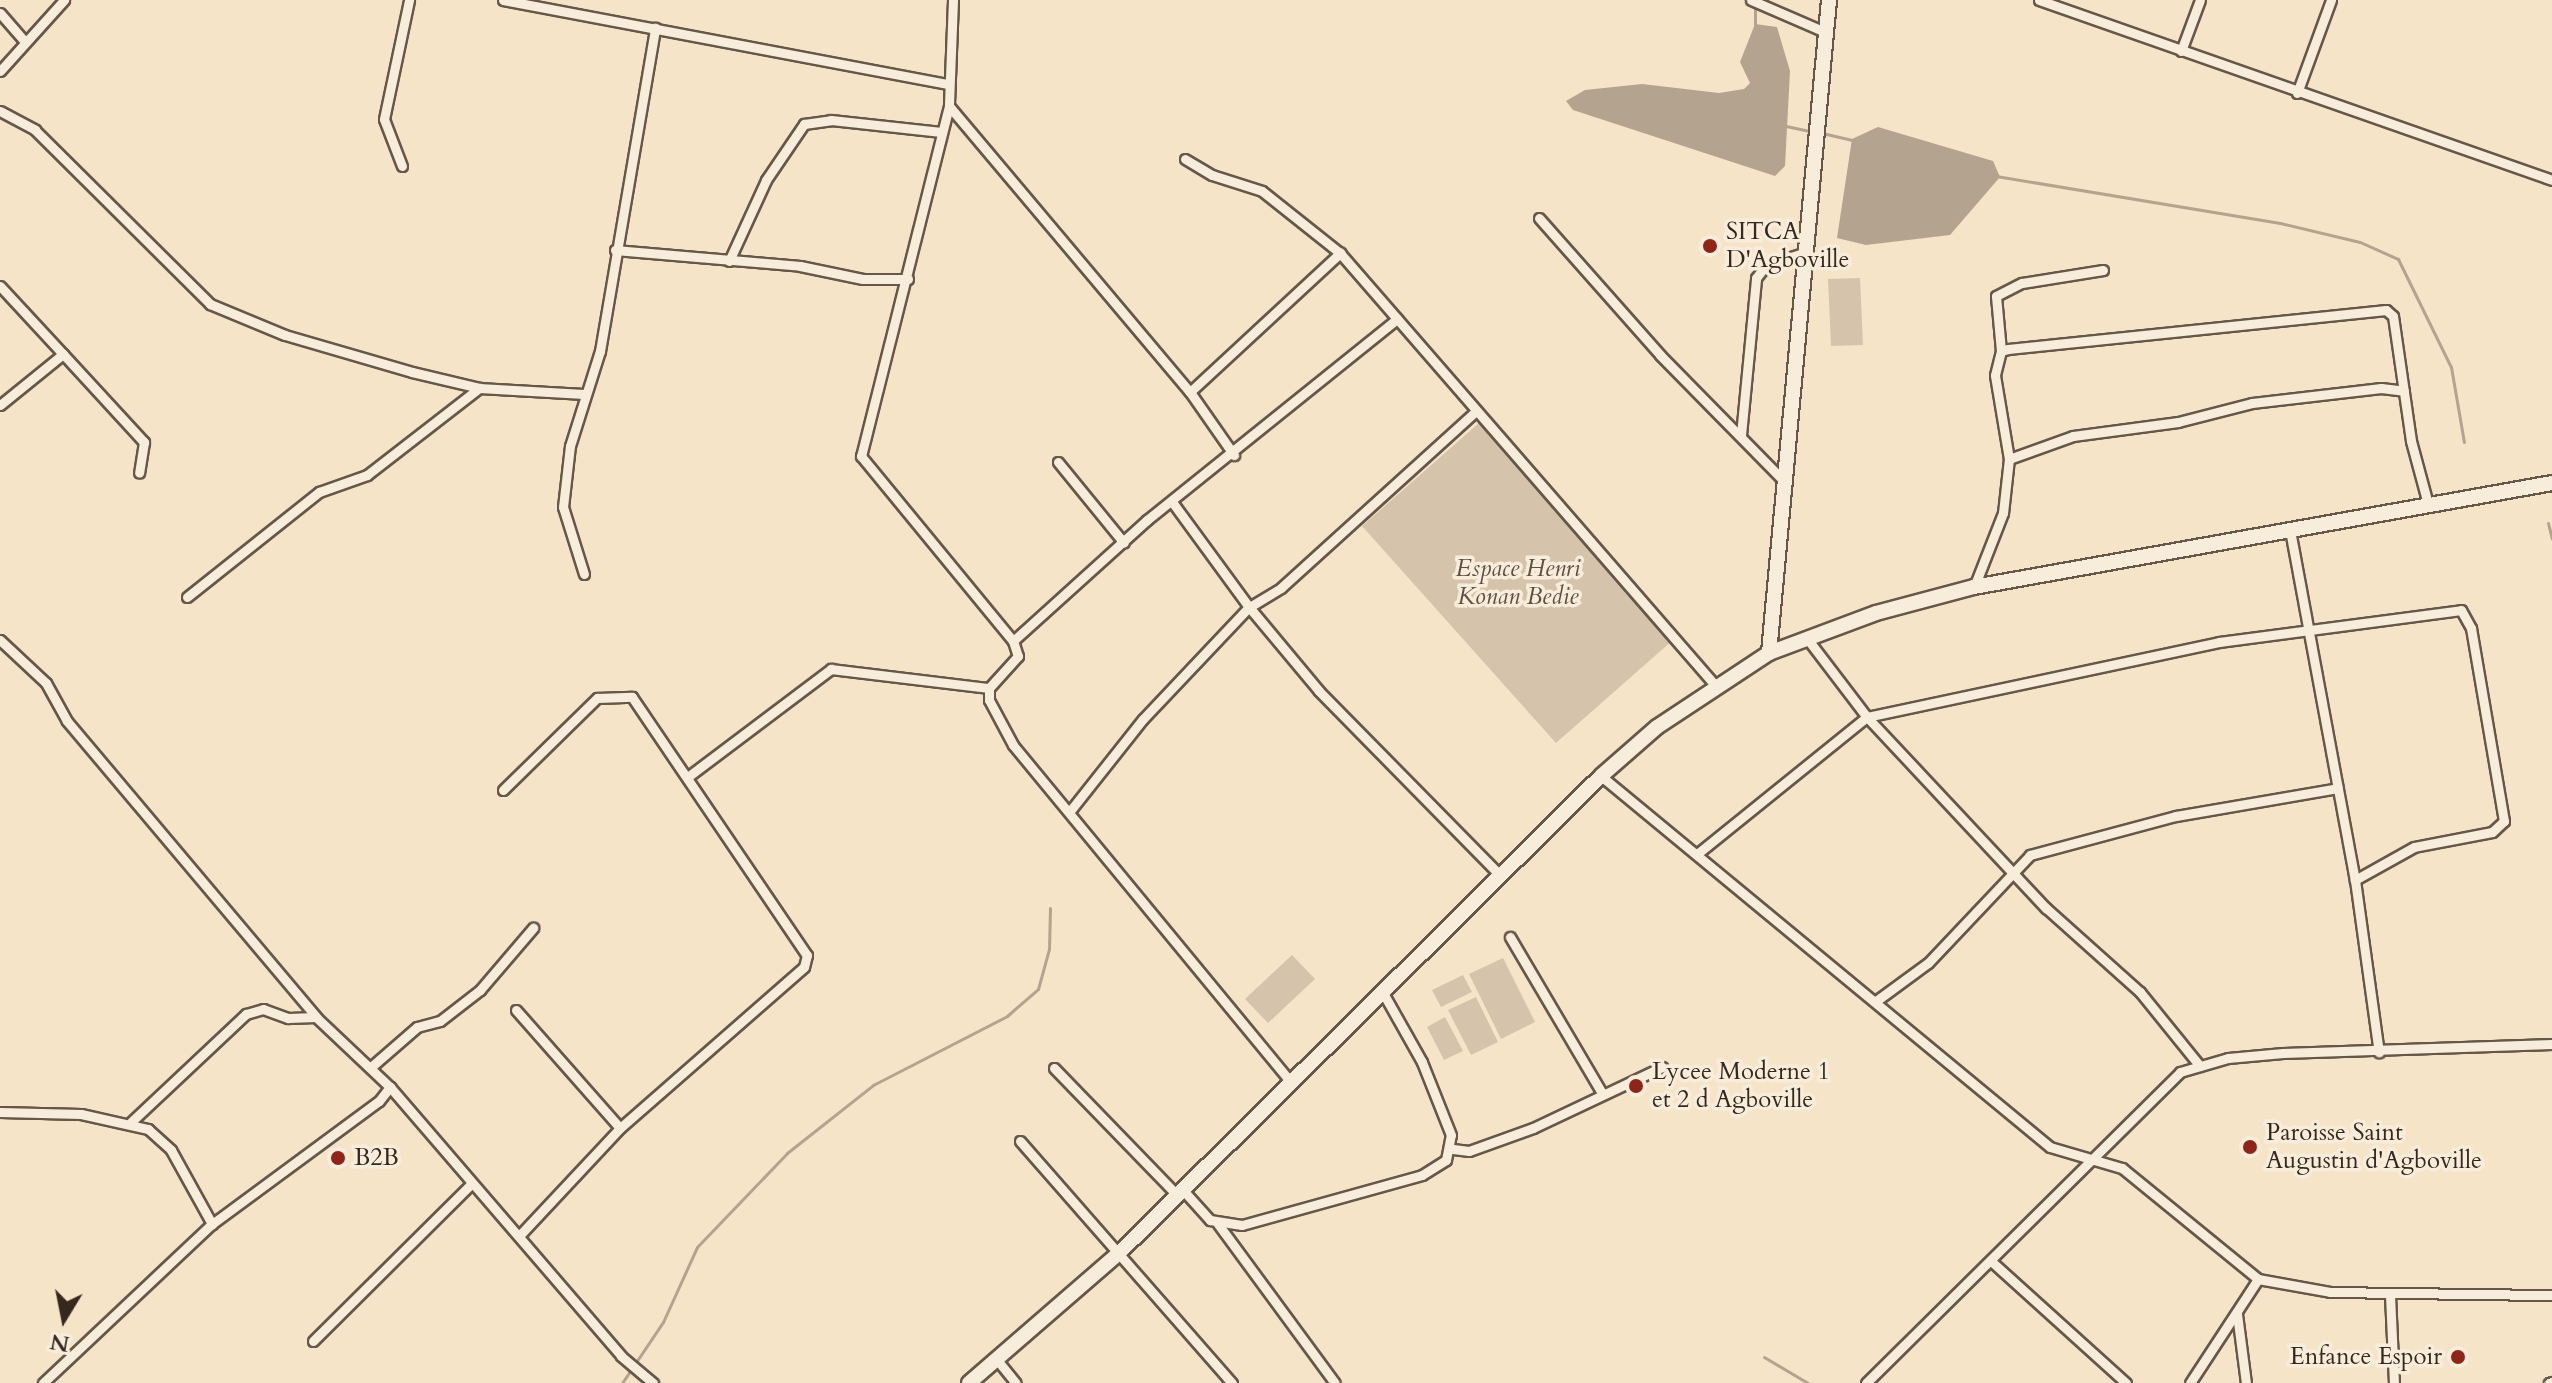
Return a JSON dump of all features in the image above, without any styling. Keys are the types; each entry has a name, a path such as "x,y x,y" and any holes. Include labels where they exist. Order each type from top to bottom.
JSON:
{"main road":[{"path":"1769,653 1803,253 1829,0"},
{"path":"969,1383 1120,1252 1601,776 1715,685 1769,653 1805,637 1974,587 2552,483"}],"street":[{"path":"0,71 23,39 64,0"},
{"path":"402,166 384,119 409,0"},
{"path":"503,0 948,84"},
{"path":"953,0 949,106 908,279 861,456 1013,641 1018,656 989,688"},
{"path":"1751,0 1825,32"},
{"path":"2039,0 2552,180"},
{"path":"2181,51 2200,0"},
{"path":"2297,93 2331,0"},
{"path":"0,13 23,39"},
{"path":"584,574 563,507 584,394 600,351 655,28"},
{"path":"949,106 1190,392 1234,455"},
{"path":"0,111 35,130 210,304 285,335 479,388 584,394"},
{"path":"729,261 766,180 804,124 831,120 941,132"},
{"path":"1185,159 1212,175 1262,191 1340,253 1715,685"},
{"path":"1539,218 1785,482"},
{"path":"615,250 800,266 863,279 908,279"},
{"path":"1190,392 1340,253"},
{"path":"1741,435 1756,278 1766,265 1803,253"},
{"path":"1974,587 2003,513 2009,459 1995,375 2001,351 1993,302 2004,290 2103,270"},
{"path":"0,286 144,442 139,473"},
{"path":"2001,351 2386,310 2393,316 2404,391 2428,504"},
{"path":"1013,641 1124,543 1397,319"},
{"path":"0,405 63,354"},
{"path":"187,597 319,492 367,475 479,388"},
{"path":"2009,459 2073,436 2178,422 2252,403 2381,388 2404,391"},
{"path":"1070,811 1143,719 1249,607 1281,588 1476,411"},
{"path":"1058,462 1124,543"},
{"path":"1173,503 1249,607 1319,691 1499,874"},
{"path":"2290,530 2312,630 2355,880 2379,1052"},
{"path":"1697,854 1867,717 2038,677 2450,608 2468,616 2501,828 2414,847 2355,880"},
{"path":"1805,637 1867,717 2015,872 2140,992 2200,1066"},
{"path":"0,640 46,683 67,721 316,1017 390,1087 621,1356 653,1383"},
{"path":"689,776 831,669 989,688"},
{"path":"989,688 999,723 1290,1081"},
{"path":"503,790 597,698 614,693 632,697 689,776 807,955 804,967 620,1128 520,1235"},
{"path":"1601,776 2050,1147 2122,1168 2258,1279 2274,1287 2390,1295 2552,1295"},
{"path":"1876,1001 1928,963 2030,855 2071,839 2338,788"},
{"path":"371,1067 417,1027 440,1021 480,990 533,928"},
{"path":"1510,937 1602,1093"},
{"path":"1382,991 1422,1062 1453,1149"},
{"path":"131,1122 246,1014 263,1009 288,1018 316,1017"},
{"path":"516,1010 620,1128"},
{"path":"1866,1383 2180,1072 2283,1053 2552,1044"},
{"path":"1453,1149 1469,1151 1533,1128 1662,1067"},
{"path":"1054,1068 1180,1192 1218,1224 1335,1383"},
{"path":"43,1383 212,1224 369,1109 390,1087"},
{"path":"0,1112 131,1122 162,1137 212,1224"},
{"path":"1020,1141 1232,1383"},
{"path":"1218,1224 1278,1217 1422,1175 1437,1169 1453,1149"},
{"path":"313,1341 472,1183"},
{"path":"1991,1261 2126,1383"},
{"path":"2190,1383 2258,1279"},
{"path":"2390,1295 2394,1383"},
{"path":"2237,1314 2246,1383"},
{"path":"998,1361 1016,1383"}],"green space":[{"path":"1860,278 1863,345 1831,346 1828,279"},
{"name":"Espace Henri Konan Bedie","path":"1479,423 1673,640 1556,743 1362,526"},
{"path":"1292,955 1315,979 1268,1023 1245,999"},
{"path":"1503,958 1535,1022 1501,1039 1469,974"},
{"path":"1463,975 1472,992 1441,1007 1432,990"},
{"path":"1476,997 1498,1042 1471,1055 1448,1010"},
{"path":"1445,1017 1463,1051 1444,1060 1427,1027"}],"shaded area":[{"path":"1755,24 1777,27 1790,71 1785,166 1775,176 1573,110 1566,101 1585,90 1642,84 1719,93 1744,89 1750,83 1740,62"},
{"path":"1878,127 1993,161 2000,177 1950,235 1866,245 1837,238 1852,139"}],"waterway":[{"path":"1755,4 1755,28"},
{"path":"1786,126 1810,131"},
{"path":"1822,133 1853,140"},
{"path":"1996,176 2280,223 2360,242 2398,259 2451,367 2464,442"},
{"path":"2548,523 2552,539"},
{"path":"622,1383 663,1322 697,1247 787,1153 873,1085 1007,1016 1038,989 1049,949 1050,908"},
{"path":"1764,1357 1808,1383"}],"place":[{"name":"SITCA D'Agboville","path":"1710,246"},
{"name":"Lycee Moderne 1 et 2 d Agboville","path":"1636,1086"},
{"name":"Paroisse Saint Augustin d'Agboville","path":"2250,1147"},
{"name":"B2B","path":"338,1158"},
{"name":"Enfance Espoir","path":"2458,1357"}]}
